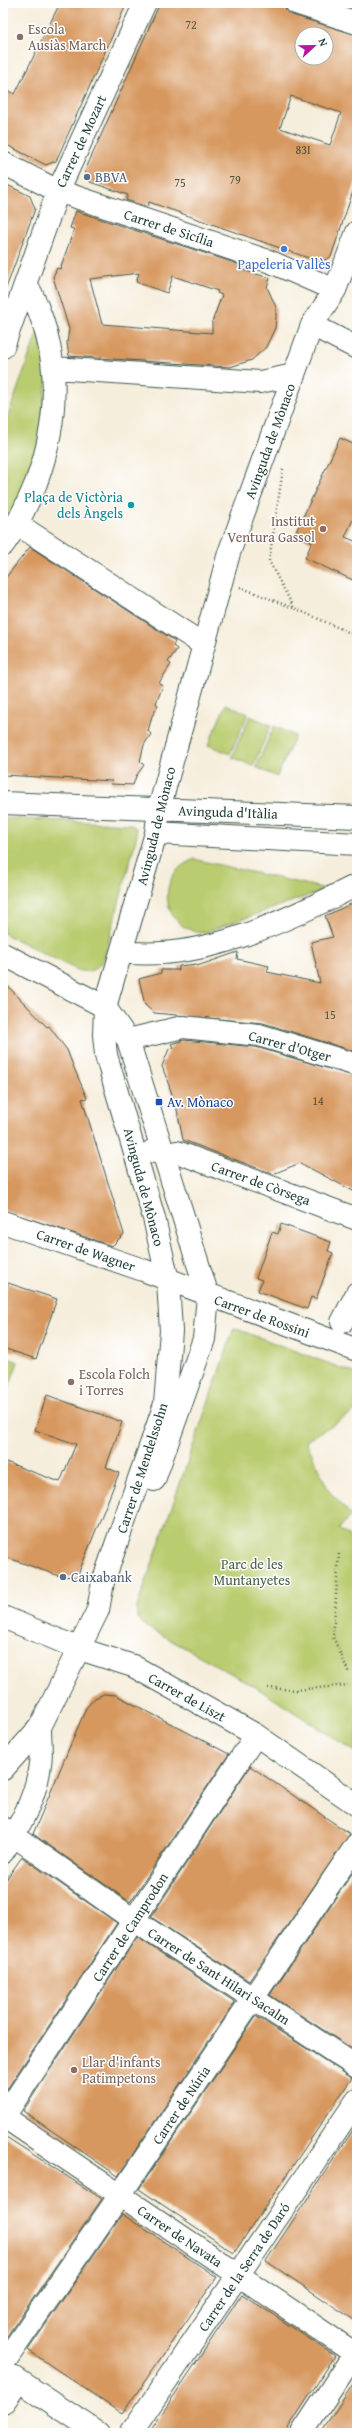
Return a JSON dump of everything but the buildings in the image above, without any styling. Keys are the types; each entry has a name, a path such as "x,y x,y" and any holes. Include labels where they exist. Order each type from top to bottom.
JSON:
{"street":[{"name":"Carrer de Mozart","path":"3,347 58,191 145,3"},
{"path":"296,3 357,23"},
{"name":"Carrer de Sicília","path":"3,163 58,191 271,262 335,290"},
{"name":"Avinguda de Mònaco","path":"168,1281 154,1218 106,1055 104,1035 105,1007 156,833 159,809 229,553 312,325 335,290 356,242"},
{"path":"3,545 17,524 44,461 52,428 54,368 48,335 37,303 26,283"},
{"path":"312,325 357,348"},
{"name":"Avinguda de Mònaco","path":"54,368 260,382 294,375"},
{"path":"17,524 204,645"},
{"name":"Avinguda d'Itàlia","path":"3,803 357,817"},
{"name":"Avinguda d'Itàlia","path":"156,833 357,844"},
{"path":"122,952 149,955 196,948 238,936 294,916 357,885"},
{"path":"3,954 105,1007"},
{"name":"Avinguda de Mònaco","path":"105,1007 128,1040 208,1296"},
{"name":"Carrer d'Otger","path":"128,1040 183,1027 259,1035 357,1065"},
{"name":"Avinguda de Mònaco","path":"118,1093 133,1106 147,1145 154,1152 165,1155"},
{"name":"Carrer de Còrsega","path":"165,1155 177,1152 357,1219"},
{"name":"Carrer de Wagner","path":"3,1222 168,1281"},
{"name":"Carrer de Rossini","path":"168,1281 357,1350"},
{"name":"Carrer de Mendelssohn","path":"100,1605 103,1582 165,1404 172,1331 168,1281"},
{"path":"342,1322 357,1293"},
{"name":"Carrer de Mendelssohn","path":"40,1727 80,1649 100,1605 113,1588 176,1420 204,1339 208,1296"},
{"name":"Carrer de Liszt","path":"3,1617 80,1649 132,1666 256,1735 357,1805"},
{"path":"3,1769 40,1727"},
{"path":"7,1839 37,1781 40,1763 40,1727"},
{"name":"Carrer de Camprodon","path":"3,2117 135,1920 256,1735"},
{"name":"Carrer de Sant Hilari Sacalm","path":"7,1839 135,1920 357,2067"},
{"name":"Carrer de Núria","path":"3,2364 120,2195 252,1997 357,1844"},
{"name":"Carrer de la Serra de Daró","path":"131,2433 357,2100"},
{"name":"Carrer de Navata","path":"3,2117 238,2275 356,2352"},
{"path":"302,2433 356,2352"},
{"path":"3,2403 11,2376 98,2433"}],"path":[{"path":"285,461 268,561 294,608"},
{"path":"222,580 294,608 357,636"},
{"path":"339,1554 333,1637 349,1673"},
{"path":"268,1688 296,1690 348,1685"}],"green space":[{"path":"39,328 48,371 35,467 3,527 3,430"},
{"path":"226,704 248,714 230,754 208,745"},
{"path":"250,716 271,725 253,766 232,757"},
{"path":"274,726 295,736 277,777 256,767"},
{"path":"3,818 130,824 136,828 137,835 104,959 95,969 84,971 75,969 3,933"},
{"path":"195,859 327,889 203,933 189,929 178,922 171,912 168,900 168,888 173,876 182,866"},
{"name":"Parc de les Muntanyetes","path":"234,1328 357,1374 357,1410 306,1441 329,1491 351,1515 339,1529 357,1543 357,1753 254,1686 145,1626 137,1617 137,1607"},
{"path":"3,1356 18,1362 3,1403"}],"place":[{"name":"Escola Ausiàs March","path":"20,37"},
{"name":"BBVA","path":"87,177"},
{"name":"Papeleria Vallès","path":"284,249"},
{"name":"Plaça de Victòria dels Àngels","path":"131,505"},
{"name":"Institut Ventura Gassol","path":"323,529"},
{"name":"Av. Mònaco","path":"159,1102"},
{"name":"Escola Folch i Torres","path":"71,1382"},
{"name":"Caixabank","path":"63,1577"},
{"name":"Llar d'infants Patimpetons","path":"74,2070"}]}
